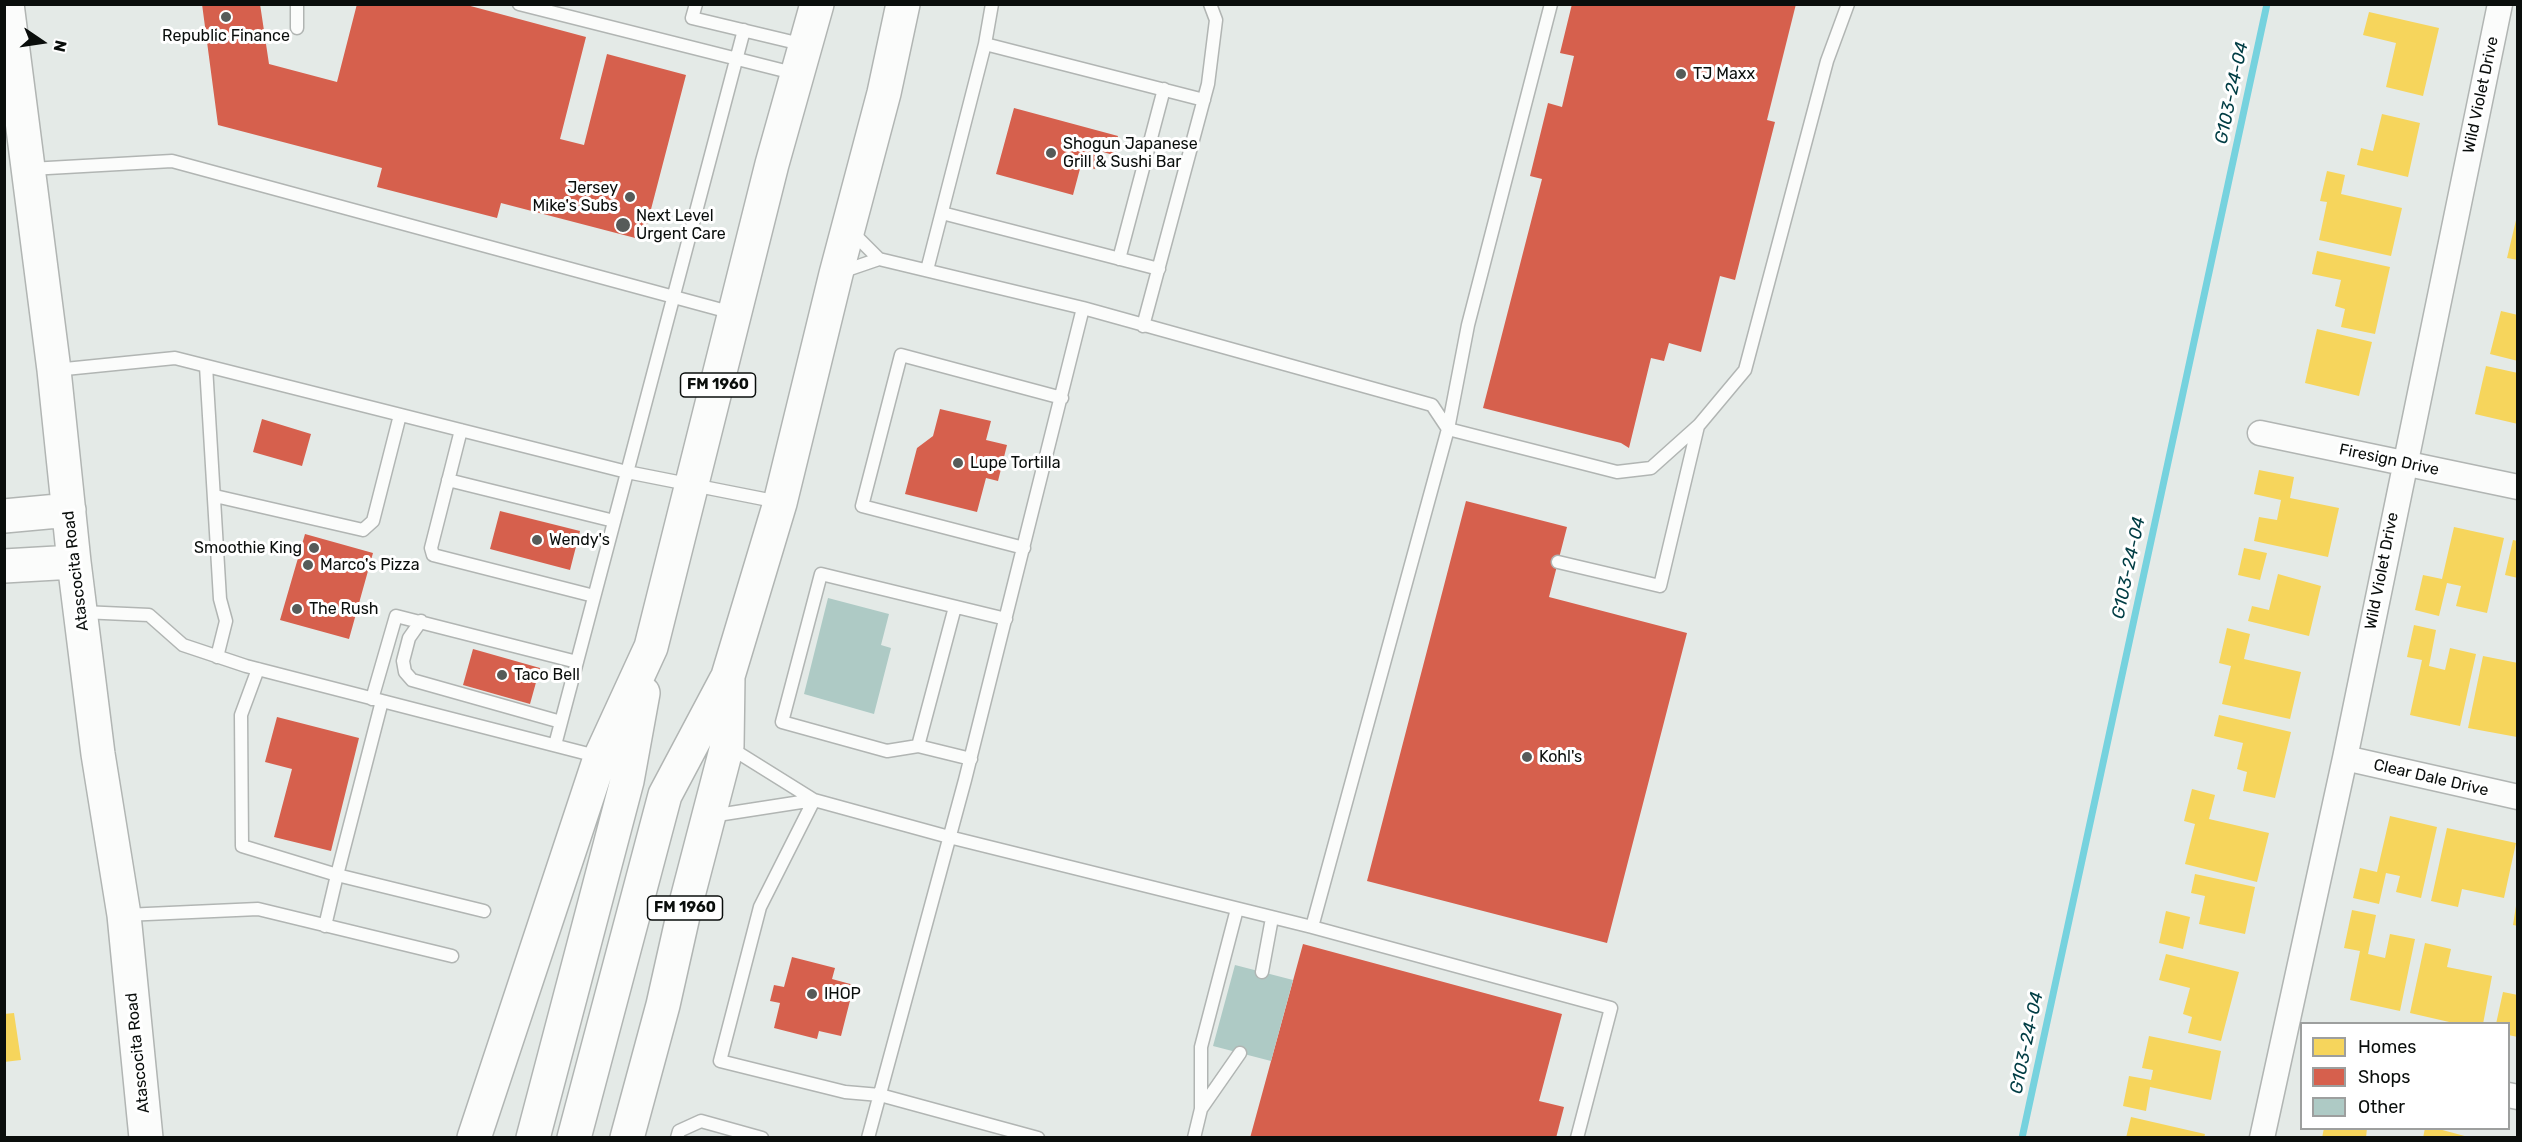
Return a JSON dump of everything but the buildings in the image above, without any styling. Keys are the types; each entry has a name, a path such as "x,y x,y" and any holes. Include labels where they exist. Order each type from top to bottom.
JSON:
{"main road":[{"name":"Atascocita Road","path":"7,4 54,370 74,562 98,754 124,915 146,1137"},
{"name":"FM 1960","path":"474,1137 600,758 651,647 694,485 735,314 817,4"},
{"name":"FM 1960","path":"627,1137 663,1005 685,907 728,746 728,676 780,502 836,274 884,93 903,4"},
{"path":"4,516 69,510"},
{"path":"4,566 74,562"},
{"path":"533,1137 627,781 651,647"},
{"path":"574,1137 665,795 728,676"}],"street":[{"name":"Wild Violet Drive","path":"2262,1137 2292,1045 2345,758 2500,4"},
{"name":"Firesign Drive","path":"2260,433 2517,487"},
{"name":"Clear Dale Drive","path":"2345,758 2517,797"}],"lane":[{"path":"297,4 297,28"},
{"path":"519,4 735,61 801,60"},
{"path":"696,4 692,18 744,30 801,60"},
{"path":"927,270 985,44 992,4"},
{"path":"1143,326 1204,100 1216,20 1210,4"},
{"path":"1312,927 1448,429 1468,325 1551,4"},
{"path":"836,274 879,259 927,270 1083,308 1432,405 1448,429 1617,472 1652,468 1699,425 1745,370 1827,61 1848,4"},
{"path":"555,745 744,30"},
{"path":"985,44 1204,100"},
{"path":"1119,259 1164,89"},
{"path":"29,169 172,161 735,314"},
{"path":"942,213 1159,269"},
{"path":"849,228 879,259"},
{"path":"868,1137 970,759 1083,308"},
{"path":"1024,548 862,506 901,356 1062,398"},
{"path":"54,370 175,358 627,472 780,502"},
{"path":"206,366 220,599 226,621 217,657"},
{"path":"215,496 363,530 373,521 400,415"},
{"path":"1558,562 1660,586 1699,425"},
{"path":"461,430 431,548 433,555 594,596"},
{"path":"448,480 614,521"},
{"path":"970,759 918,746 887,750 782,722 821,574 1006,620"},
{"path":"918,746 955,607"},
{"path":"81,611 149,615 183,645 217,657 600,758"},
{"path":"325,926 377,700 393,618 400,616 421,621 577,662"},
{"path":"421,621 409,638 403,661 405,672 412,681 561,722"},
{"path":"258,669 241,714 242,846 337,875 484,912"},
{"path":"728,746 814,800 949,837 1312,927 1611,1008 1577,1137"},
{"path":"710,816 814,800"},
{"path":"814,800 760,907 720,1061 845,1092 880,1095 1038,1137"},
{"path":"124,915 258,909 452,956"},
{"path":"1194,1137 1201,1109 1201,1047 1237,909"},
{"path":"1262,972 1272,918"},
{"path":"1201,1109 1240,1053"},
{"path":"677,1137 679,1131 701,1121 762,1137"}],"waterway":[{"name":"G103-24-04","path":"2022,1138 2267,4"}],"place":[{"name":"Republic Finance","path":"226,17"},
{"name":"TJ Maxx","path":"1681,74"},
{"name":"Shogun Japanese Grill & Sushi Bar","path":"1051,153"},
{"name":"Jersey Mike's Subs","path":"630,197"},
{"name":"Next Level Urgent Care","path":"623,225"},
{"name":"Lupe Tortilla","path":"958,463"},
{"name":"Wendy's","path":"537,540"},
{"name":"Smoothie King","path":"314,548"},
{"name":"Marco's Pizza","path":"308,565"},
{"name":"The Rush","path":"297,609"},
{"name":"Taco Bell","path":"502,675"},
{"name":"Kohl's","path":"1527,757"},
{"name":"IHOP","path":"812,994"}]}
